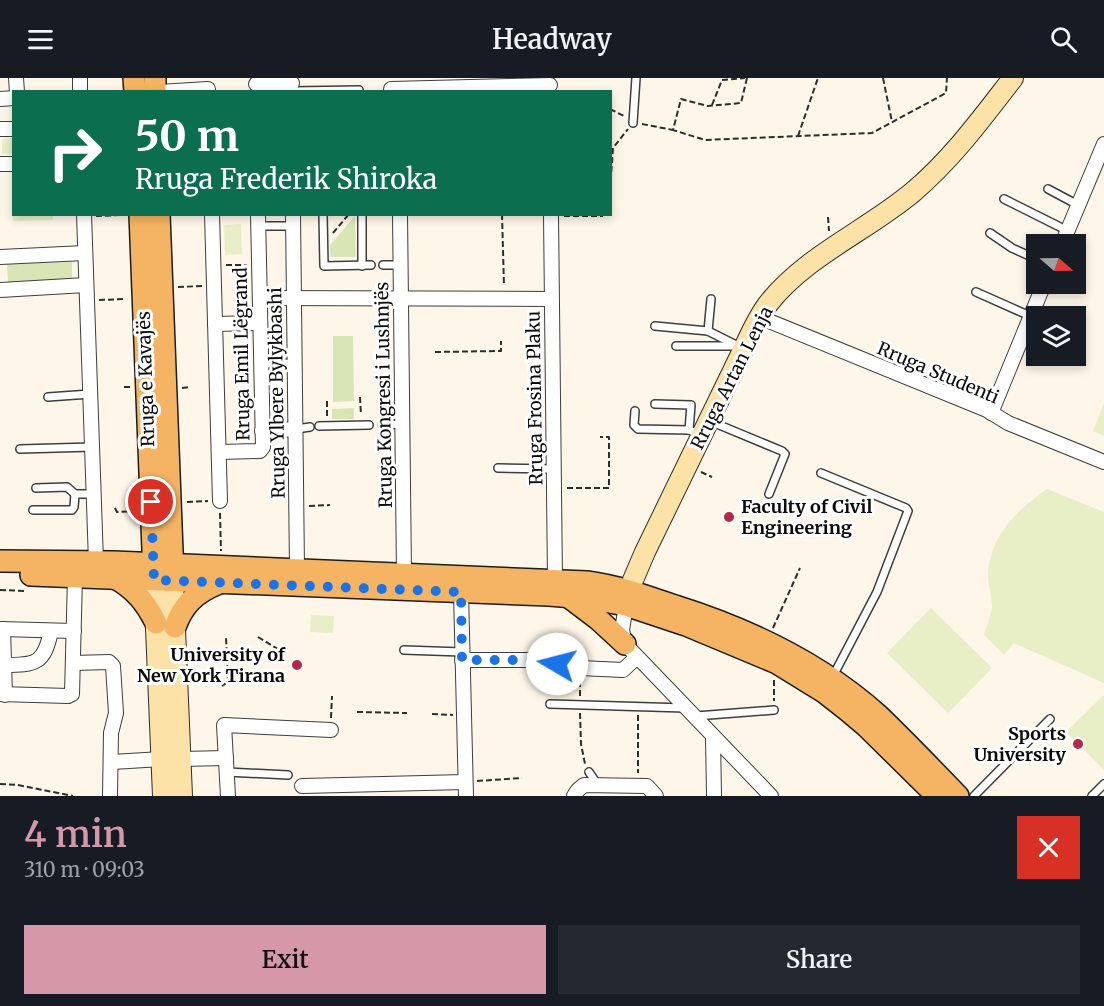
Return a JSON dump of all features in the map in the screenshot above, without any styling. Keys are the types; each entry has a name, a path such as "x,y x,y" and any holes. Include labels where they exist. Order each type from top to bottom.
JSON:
{"main road":[{"name":"Rruga e Kavajës","path":"140,216 163,572"},
{"name":"Rruga e Kavajës","path":"159,216 161,524"},
{"path":"0,574 75,576 108,567 132,553 146,536 161,524 201,560 219,567 461,592 561,589 631,650"},
{"path":"0,561 163,572 219,567 404,575 561,589 627,598 712,618 766,641 831,679 877,715 958,796"},
{"path":"108,567 138,594 166,625 189,600 202,590 219,567"},
{"path":"627,598 732,642 807,680 866,726 937,796"}],"street":[{"name":"Rruga Artan Lenja","path":"627,598 700,429 741,347 779,290 815,256 891,209 934,174 971,132 1013,78"},
{"path":"256,84 292,86"},
{"path":"391,86 550,85"},
{"path":"174,90 208,86"},
{"path":"1067,234 1104,144"},
{"path":"84,216 93,494 108,567"},
{"path":"212,216 220,501"},
{"name":"Rruga Kongresi i Lushnjës","path":"400,216 404,575"},
{"name":"Rruga Frosina Plaku","path":"551,216 554,488 561,589"},
{"name":"Rruga Emil Lëgrand","path":"219,452 260,451 263,447 258,220"},
{"name":"Rruga Ylbere Bylykbashi","path":"293,220 297,570"},
{"path":"0,257 85,253"},
{"path":"0,290 86,285"},
{"path":"260,298 551,299"},
{"name":"Rruga Studenti","path":"759,318 991,412 1008,423 1104,462"},
{"path":"215,324 260,323"},
{"path":"991,412 1026,326"},
{"path":"262,431 296,429"},
{"name":"Rruga e Kavajës","path":"163,572 171,759 164,796"},
{"path":"74,632 1,629 4,665 3,694 68,696 72,694 74,663 75,576"},
{"path":"302,786 468,787 461,592"},
{"path":"627,598 622,630 631,650 771,796"},
{"path":"4,665 28,665 40,660 51,631"},
{"path":"462,656 534,660 580,668 623,670 631,650"},
{"path":"74,663 109,662 113,666 116,713 111,732 110,796"},
{"path":"228,796 224,725 331,730"},
{"path":"713,736 714,796"},
{"path":"112,762 171,759 226,765"},
{"name":"Rruga e Kavajës","path":"171,759 182,796"},
{"path":"574,796 584,785 598,785 647,786 656,796"}],"lane":[{"path":"633,123 636,78"},
{"path":"292,86 359,90"},
{"path":"1048,189 1078,205"},
{"path":"1004,199 1068,231"},
{"path":"323,216 324,266 371,265"},
{"path":"362,216 362,266"},
{"path":"258,220 293,220"},
{"path":"990,233 1026,254"},
{"path":"383,265 400,265"},
{"path":"976,292 1026,314"},
{"path":"708,331 711,299"},
{"path":"655,326 708,331 741,347"},
{"path":"676,346 741,347"},
{"path":"261,364 294,363"},
{"path":"48,397 90,394"},
{"path":"655,404 691,405 700,429"},
{"path":"635,411 634,425 638,429 700,429 782,451 785,454 769,494"},
{"path":"382,425 403,424"},
{"path":"323,426 365,425"},
{"path":"296,429 310,426"},
{"path":"20,449 92,447"},
{"path":"498,468 554,469"},
{"path":"821,473 906,508 908,511 877,592 831,679"},
{"path":"36,488 67,487 75,494 93,494"},
{"path":"33,510 72,510 75,494"},
{"path":"404,650 462,656"},
{"path":"550,704 638,706 689,712 774,710"},
{"path":"974,796 1050,719"},
{"path":"226,765 288,775"},
{"path":"589,772 598,785"},
{"path":"1092,796 1104,784"}],"path":[{"path":"673,130 681,99 712,105 741,103 747,78 722,79 712,105"},
{"path":"798,136 818,78"},
{"path":"883,78 892,122"},
{"path":"612,169 614,148 633,123 673,130 705,140 872,133 946,93 947,78"},
{"path":"612,110 619,112"},
{"path":"323,244 347,216"},
{"path":"502,216 504,298"},
{"path":"828,217 829,234"},
{"path":"213,266 259,264"},
{"path":"173,287 214,286"},
{"path":"87,300 129,299"},
{"path":"435,351 501,351 501,341"},
{"path":"124,387 131,387"},
{"path":"177,388 191,387"},
{"path":"360,397 365,425"},
{"path":"323,426 327,398"},
{"path":"554,488 609,488 609,437 600,437"},
{"path":"604,462 610,463"},
{"path":"181,502 220,501"},
{"path":"297,507 330,505"},
{"path":"115,508 117,512 135,511"},
{"path":"219,567 220,526"},
{"path":"766,641 800,568"},
{"path":"222,686 228,682 226,637"},
{"path":"258,637 281,651"},
{"path":"580,668 581,744 584,762 589,772"},
{"path":"774,682 774,710"},
{"path":"331,730 332,696"},
{"path":"638,706 638,786"},
{"path":"357,712 407,714"},
{"path":"432,714 451,715"},
{"path":"468,787 522,777"},
{"path":"0,784 18,785 73,796"}],"green space":[{"path":"12,138 12,154 2,154 2,139"},
{"path":"13,216 53,216 53,220 13,221"},
{"path":"355,216 356,257 330,257 330,245"},
{"path":"241,224 242,254 225,255 224,225"},
{"path":"72,262 72,279 8,282 7,264"},
{"path":"333,336 353,336 354,401 333,402"},
{"path":"1104,403 1104,436 1093,431"},
{"path":"354,408 354,419 332,419 332,409"},
{"path":"1047,489 1104,512 1104,683 1014,643 1004,655 984,635 992,608 988,575 990,561 999,536 1016,515"},
{"path":"931,608 992,668 948,713 887,653"},
{"path":"311,615 334,616 333,633 310,632"},
{"path":"1104,695 1104,770 1066,732"}],"place":[{"name":"Faculty of Civil Engineering","path":"729,517"},
{"name":"University of New York Tirana","path":"297,665"},
{"name":"Sports University","path":"1078,744"}],"route":[{"path":"151,502 154,580 461,592 462,660 534,660 557,664"}]}
